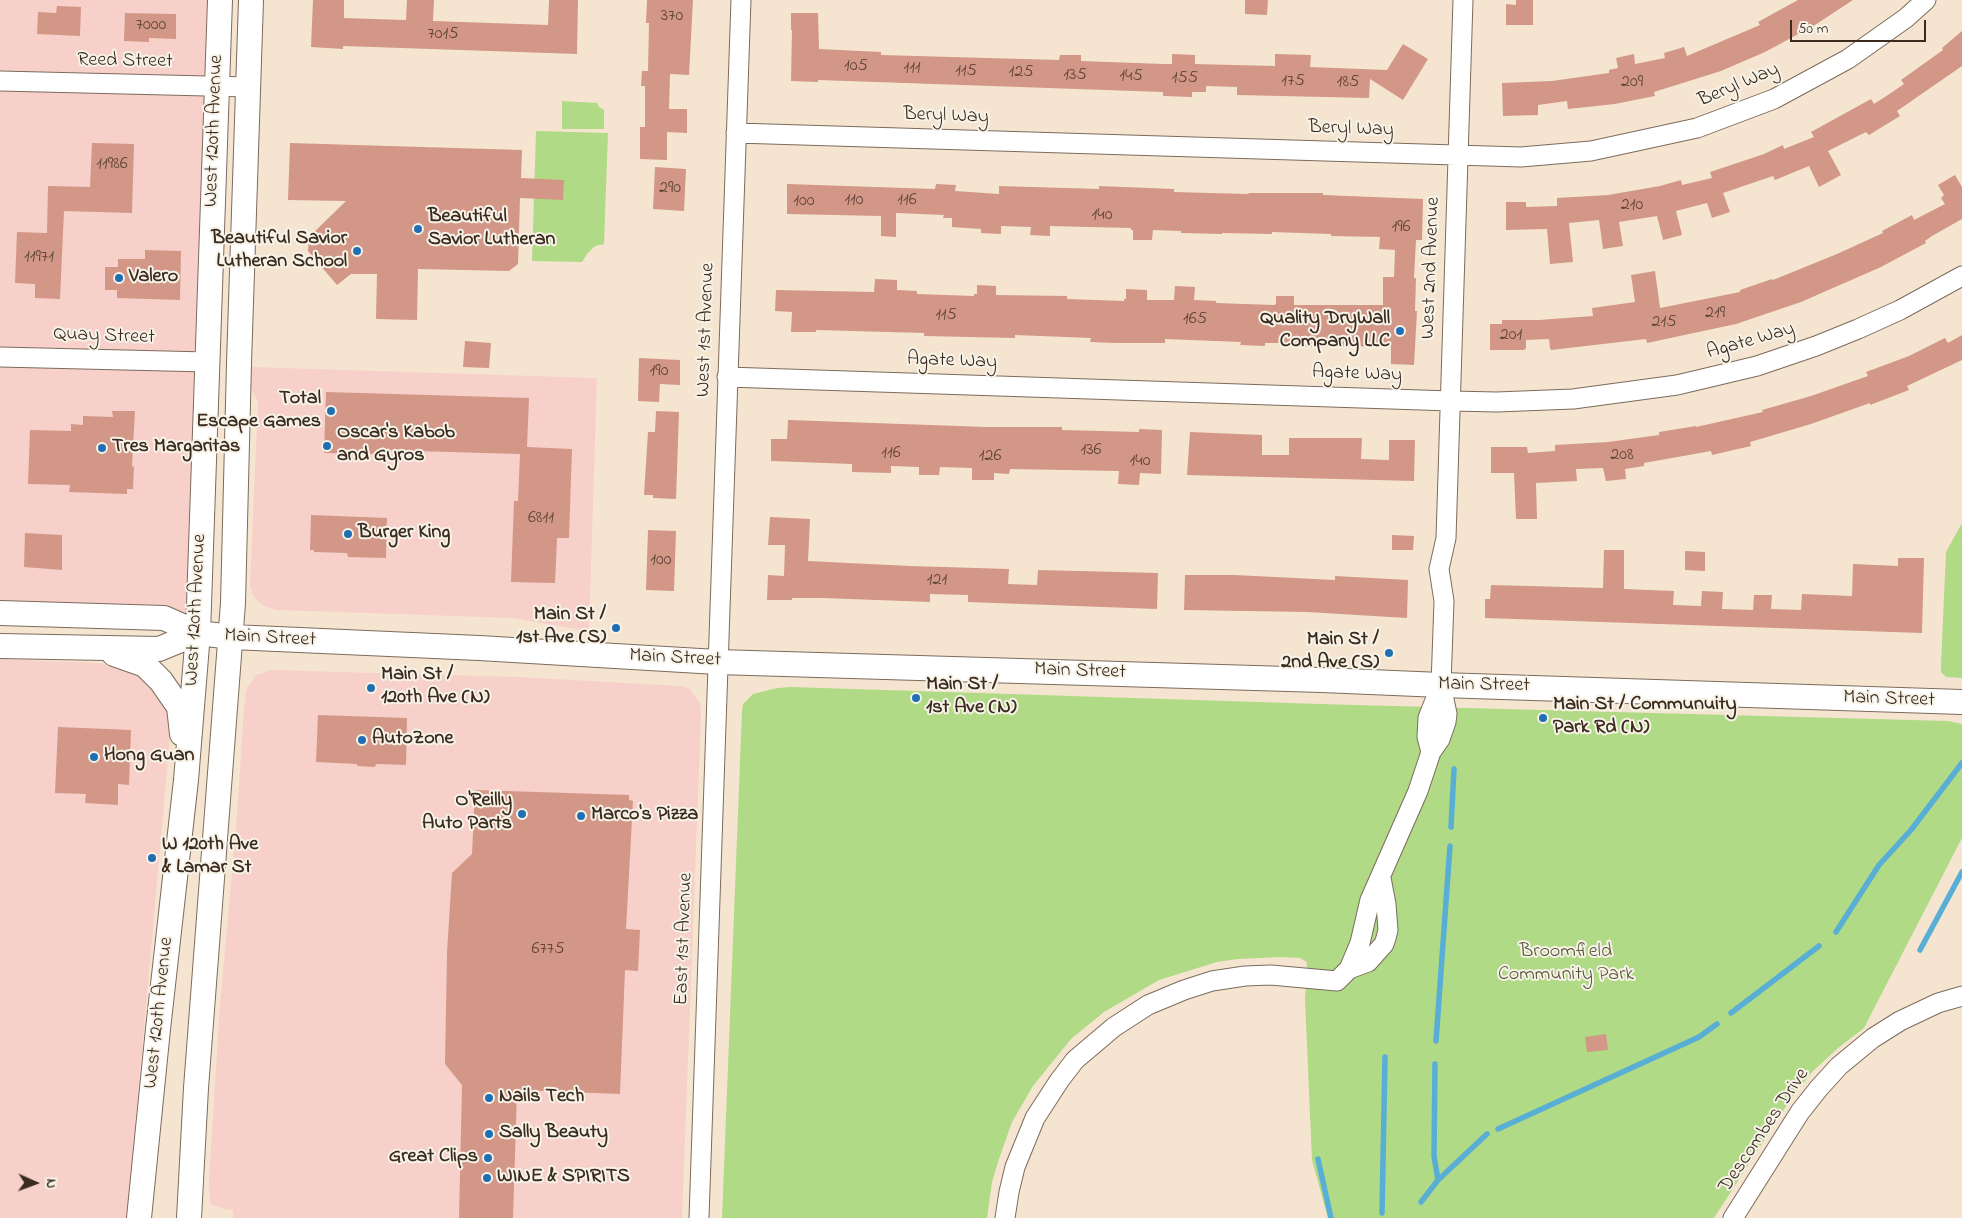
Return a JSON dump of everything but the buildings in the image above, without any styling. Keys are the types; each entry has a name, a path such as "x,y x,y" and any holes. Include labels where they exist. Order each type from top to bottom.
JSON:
{"main road":[{"name":"West 120th Avenue","path":"139,1218 186,780 198,633 220,0"},
{"name":"West 120th Avenue","path":"189,1218 196,1088 232,637 251,0"},
{"name":"Main Street","path":"0,613 164,618 198,633 232,637 479,648 717,662 1962,702"},
{"name":"Main Street","path":"0,646 159,649 198,633"},
{"path":"96,648 144,665 161,681 171,694 178,707 186,780"}],"street":[{"name":"West 1st Avenue","path":"717,662 741,0"},
{"name":"West 2nd Avenue","path":"1005,1218 1015,1168 1028,1131 1039,1111 1075,1060 1114,1027 1148,1005 1176,993 1212,982 1244,976 1265,975 1337,981 1349,970 1368,962 1384,944 1388,930 1381,878 1418,791 1431,752 1427,737 1428,718 1441,685 1444,602 1439,569 1446,538 1463,0"},
{"name":"Beryl Way","path":"736,133 1458,156 1521,157 1591,151 1697,128 1774,99 1848,59 1906,18 1926,0"},
{"name":"Reed Street","path":"0,81 248,87"},
{"name":"Agate Way","path":"728,377 1450,401 1497,402 1573,399 1677,385 1722,375 1816,346 1900,310 1962,276"},
{"name":"Quay Street","path":"0,357 207,362"},
{"name":"East 1st Avenue","path":"699,1218 717,662"},
{"name":"Descombes Drive","path":"1733,1218 1800,1112 1839,1066 1872,1038 1900,1021 1938,1003 1962,996"}],"shaded area":[{"path":"0,0 220,0 198,614 0,606"},
{"path":"251,367 597,378 589,631 512,618 276,610 258,602 250,586 258,402 250,387"},
{"path":"0,659 98,663 125,667 136,671 168,705 170,737 127,1218 0,1218"},
{"path":"271,670 518,677 681,686 690,689 696,697 700,703 701,715 682,1218 233,1218 233,1210 210,1204 209,1179 220,1005 246,690 256,675"}],"green space":[{"path":"562,101 597,103 604,110 604,129 562,129"},
{"path":"536,131 608,133 604,244 595,246 582,262 532,261"},
{"path":"1962,523 1962,678 1946,677 1941,672 1941,664 1946,552"},
{"name":"Broomfield Community Park","path":"777,688 1948,721 1962,724 1962,838 1864,1028 1813,1071 1792,1097 1714,1218 1328,1218 1312,1160 1305,1000 1307,962 1300,958 1280,957 1217,962 1159,980 1104,1012 1071,1039 1033,1086 1012,1122 992,1182 987,1218 722,1218 742,711 743,704 753,694"}],"waterway":[{"path":"1836,932 1879,865 1911,830 1962,763"},
{"path":"1451,827 1454,769"},
{"path":"1436,1041 1450,846"},
{"path":"1920,950 1962,872"},
{"path":"1731,1013 1819,946"},
{"path":"1498,1129 1699,1037 1717,1024"},
{"path":"1382,1213 1385,1057"},
{"path":"1435,1064 1434,1156 1438,1180"},
{"path":"1421,1202 1438,1180 1487,1134"},
{"path":"1318,1159 1331,1218"}],"place":[{"name":"Beautiful Savior Lutheran","path":"418,229"},
{"name":"Beautiful Savior Lutheran School","path":"357,251"},
{"name":"Valero","path":"119,278"},
{"name":"Quality DryWall Company LLC","path":"1400,331"},
{"name":"Total Escape Games","path":"331,411"},
{"name":"Oscar's Kabob and Gyros","path":"327,446"},
{"name":"Tres Margaritas","path":"102,448"},
{"name":"Burger King","path":"348,534"},
{"name":"Main St / 1st Ave (S)","path":"616,628"},
{"name":"Main St / 2nd Ave (S)","path":"1389,653"},
{"name":"Main St / 120th Ave (N)","path":"371,688"},
{"name":"Main St / 1st Ave (N)","path":"916,698"},
{"name":"Main St / Communuity Park Rd (N)","path":"1543,718"},
{"name":"AutoZone","path":"362,740"},
{"name":"Hong Guan","path":"94,757"},
{"name":"O'Reilly Auto Parts","path":"522,814"},
{"name":"Marco's Pizza","path":"581,816"},
{"name":"W 120th Ave & Lamar St","path":"152,858"},
{"name":"Nails Tech","path":"489,1098"},
{"name":"Sally Beauty","path":"489,1134"},
{"name":"Great Clips","path":"488,1158"},
{"name":"WINE & SPIRITS","path":"487,1178"}]}
